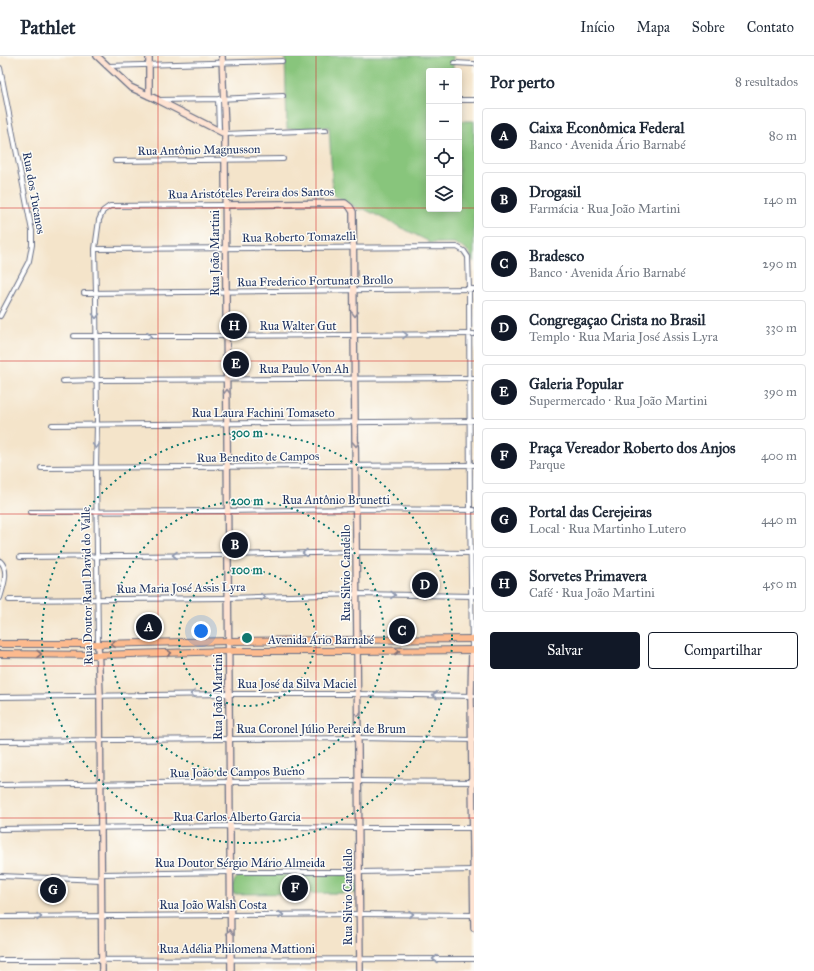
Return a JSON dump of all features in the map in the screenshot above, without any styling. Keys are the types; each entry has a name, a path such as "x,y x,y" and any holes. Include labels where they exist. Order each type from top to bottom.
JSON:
{"main road":[{"name":"Avenida Ário Barnabé","path":"0,644 473,639"},
{"path":"14,654 11,649 15,644"},
{"name":"Avenida Ário Barnabé","path":"0,654 98,655 228,651 473,650"}],"street":[{"path":"97,56 130,87 225,134 326,130"},
{"path":"149,56 149,96"},
{"name":"Rua João Martini","path":"222,56 221,99 225,134 226,205 228,468 227,598 231,971"},
{"path":"108,66 282,61"},
{"path":"455,63 474,64"},
{"name":"Rua dos Tucanos","path":"0,68 32,231 32,245 29,261 0,316"},
{"path":"158,100 283,96"},
{"path":"219,131 221,99"},
{"path":"462,100 474,100"},
{"name":"Rua Antônio Magnusson","path":"115,161 283,159"},
{"name":"Rua Aristóteles Pereira dos Santos","path":"110,206 345,204 354,212 354,247"},
{"name":"Rua Doutor Raul David do Valle","path":"102,971 95,249 99,220 103,211 110,206"},
{"name":"Rua Silvio Candello","path":"354,247 360,971"},
{"name":"Rua Roberto Tomazelli","path":"95,249 457,247 464,251 468,257 469,334 472,378 473,650"},
{"name":"Rua Frederico Fortunato Brollo","path":"84,293 474,289"},
{"name":"Rua Walter Gut","path":"74,336 474,334"},
{"name":"Rua Paulo Von Ah","path":"63,381 472,378"},
{"name":"Rua Laura Fachini Tomaseto","path":"52,425 472,421"},
{"name":"Rua Benedito de Campos","path":"41,468 472,466"},
{"name":"Rua Antônio Brunetti","path":"30,512 356,509 472,510"},
{"path":"20,557 356,552 472,553"},
{"path":"0,598 5,575 5,570 1,562"},
{"name":"Rua Maria José Assis Lyra","path":"9,600 227,598 357,594 472,596"},
{"path":"473,650 474,928"},
{"name":"Rua José da Silva Maciel","path":"0,697 229,694 472,696"},
{"name":"Rua Coronel Júlio Pereira de Brum","path":"0,741 358,738 473,740"},
{"name":"Rua João de Campos Bueno","path":"0,785 358,781 473,782"},
{"name":"Rua Carlos Alberto Garcia","path":"0,829 230,826 473,828"},
{"name":"Rua Doutor Sérgio Mário Almeida","path":"0,876 102,877 230,872 473,870"},
{"name":"Rua João Walsh Costa","path":"0,917 359,914 474,915"},
{"name":"Rua Adélia Philomena Mattioni","path":"0,960 359,958 474,959"}],"green space":[{"path":"285,56 453,56 453,68 426,68 426,212 462,212 462,121 474,121 474,262 472,261 468,251 454,243 428,243 428,241 364,209 360,210 333,194 329,127 287,129"},
{"path":"350,874 356,880 357,893 233,894 233,885 235,880 242,875"}],"place":[{"name":"Sorvetes Primavera","path":"234,326"},
{"name":"Galeria Popular","path":"236,364"},
{"name":"Drogasil","path":"235,545"},
{"name":"Congregaçao Crista no Brasil","path":"425,585"},
{"name":"Caixa Econômica Federal","path":"149,627"},
{"name":"Bradesco","path":"402,631"},
{"name":"Praça Vereador Roberto dos Anjos","path":"295,888"},
{"name":"Portal das Cerejeiras","path":"53,890"}]}
